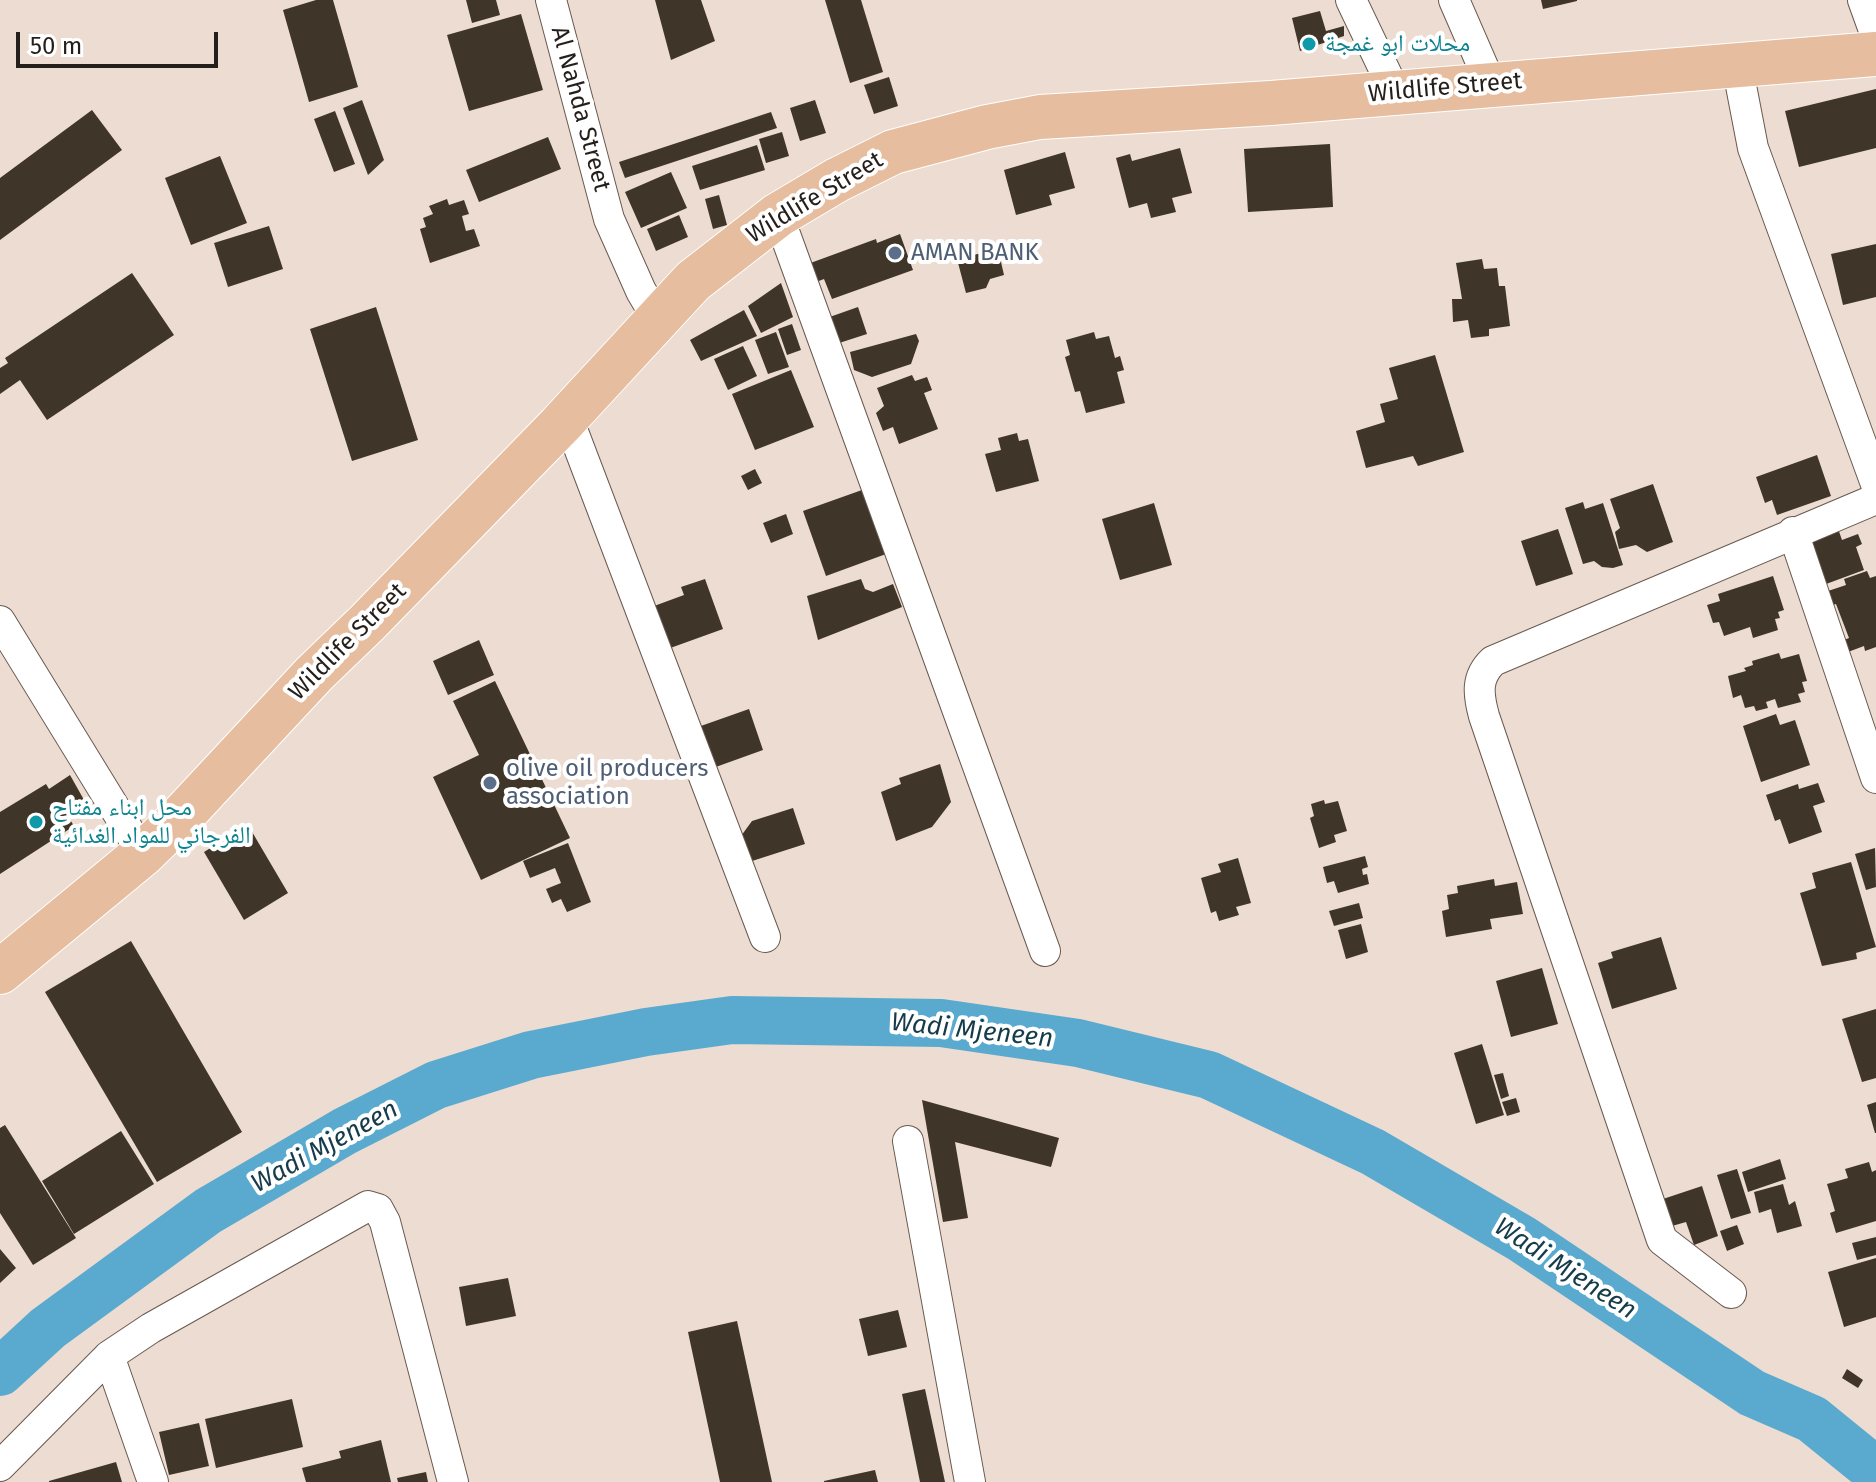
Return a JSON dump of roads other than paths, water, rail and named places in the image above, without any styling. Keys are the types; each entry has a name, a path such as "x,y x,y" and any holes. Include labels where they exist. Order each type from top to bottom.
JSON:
{"main road":[{"name":"Wildlife Street","path":"0,972 143,854 567,416 693,281 778,215 893,152 987,127 1040,117 1199,108 1876,54"}],"street":[{"name":"Al Nahda Street","path":"551,0 609,219 641,291 657,318"},
{"path":"1351,0 1395,92"},
{"path":"1454,0 1491,85"},
{"path":"1863,0 1876,36"},
{"path":"1737,65 1753,148 1876,484"},
{"path":"778,215 1045,951"},
{"path":"567,416 765,937"},
{"path":"1731,1293 1662,1240 1484,716 1479,696 1480,680 1493,661 1876,499"},
{"path":"1793,532 1876,778"},
{"path":"0,621 143,854"},
{"path":"908,1141 970,1482"},
{"path":"0,1466 109,1356 151,1328 368,1206 378,1209 385,1222 453,1482"},
{"path":"109,1356 153,1482"}],"waterway":[{"name":"Wadi Mjeneen","path":"0,1372 48,1328 208,1211 345,1131 436,1085 531,1055 646,1032 732,1020 941,1023 1078,1043 1209,1075 1373,1152 1522,1239 1752,1393 1812,1419 1876,1471"}],"place":[{"name":"محلات ابو غمجة","path":"1309,44"},
{"name":"AMAN BANK","path":"895,253"},
{"name":"olive oil producers association","path":"490,783"},
{"name":"محل ابناء مفتاح الفرجاني للمواد الغدائية","path":"36,822"}]}
